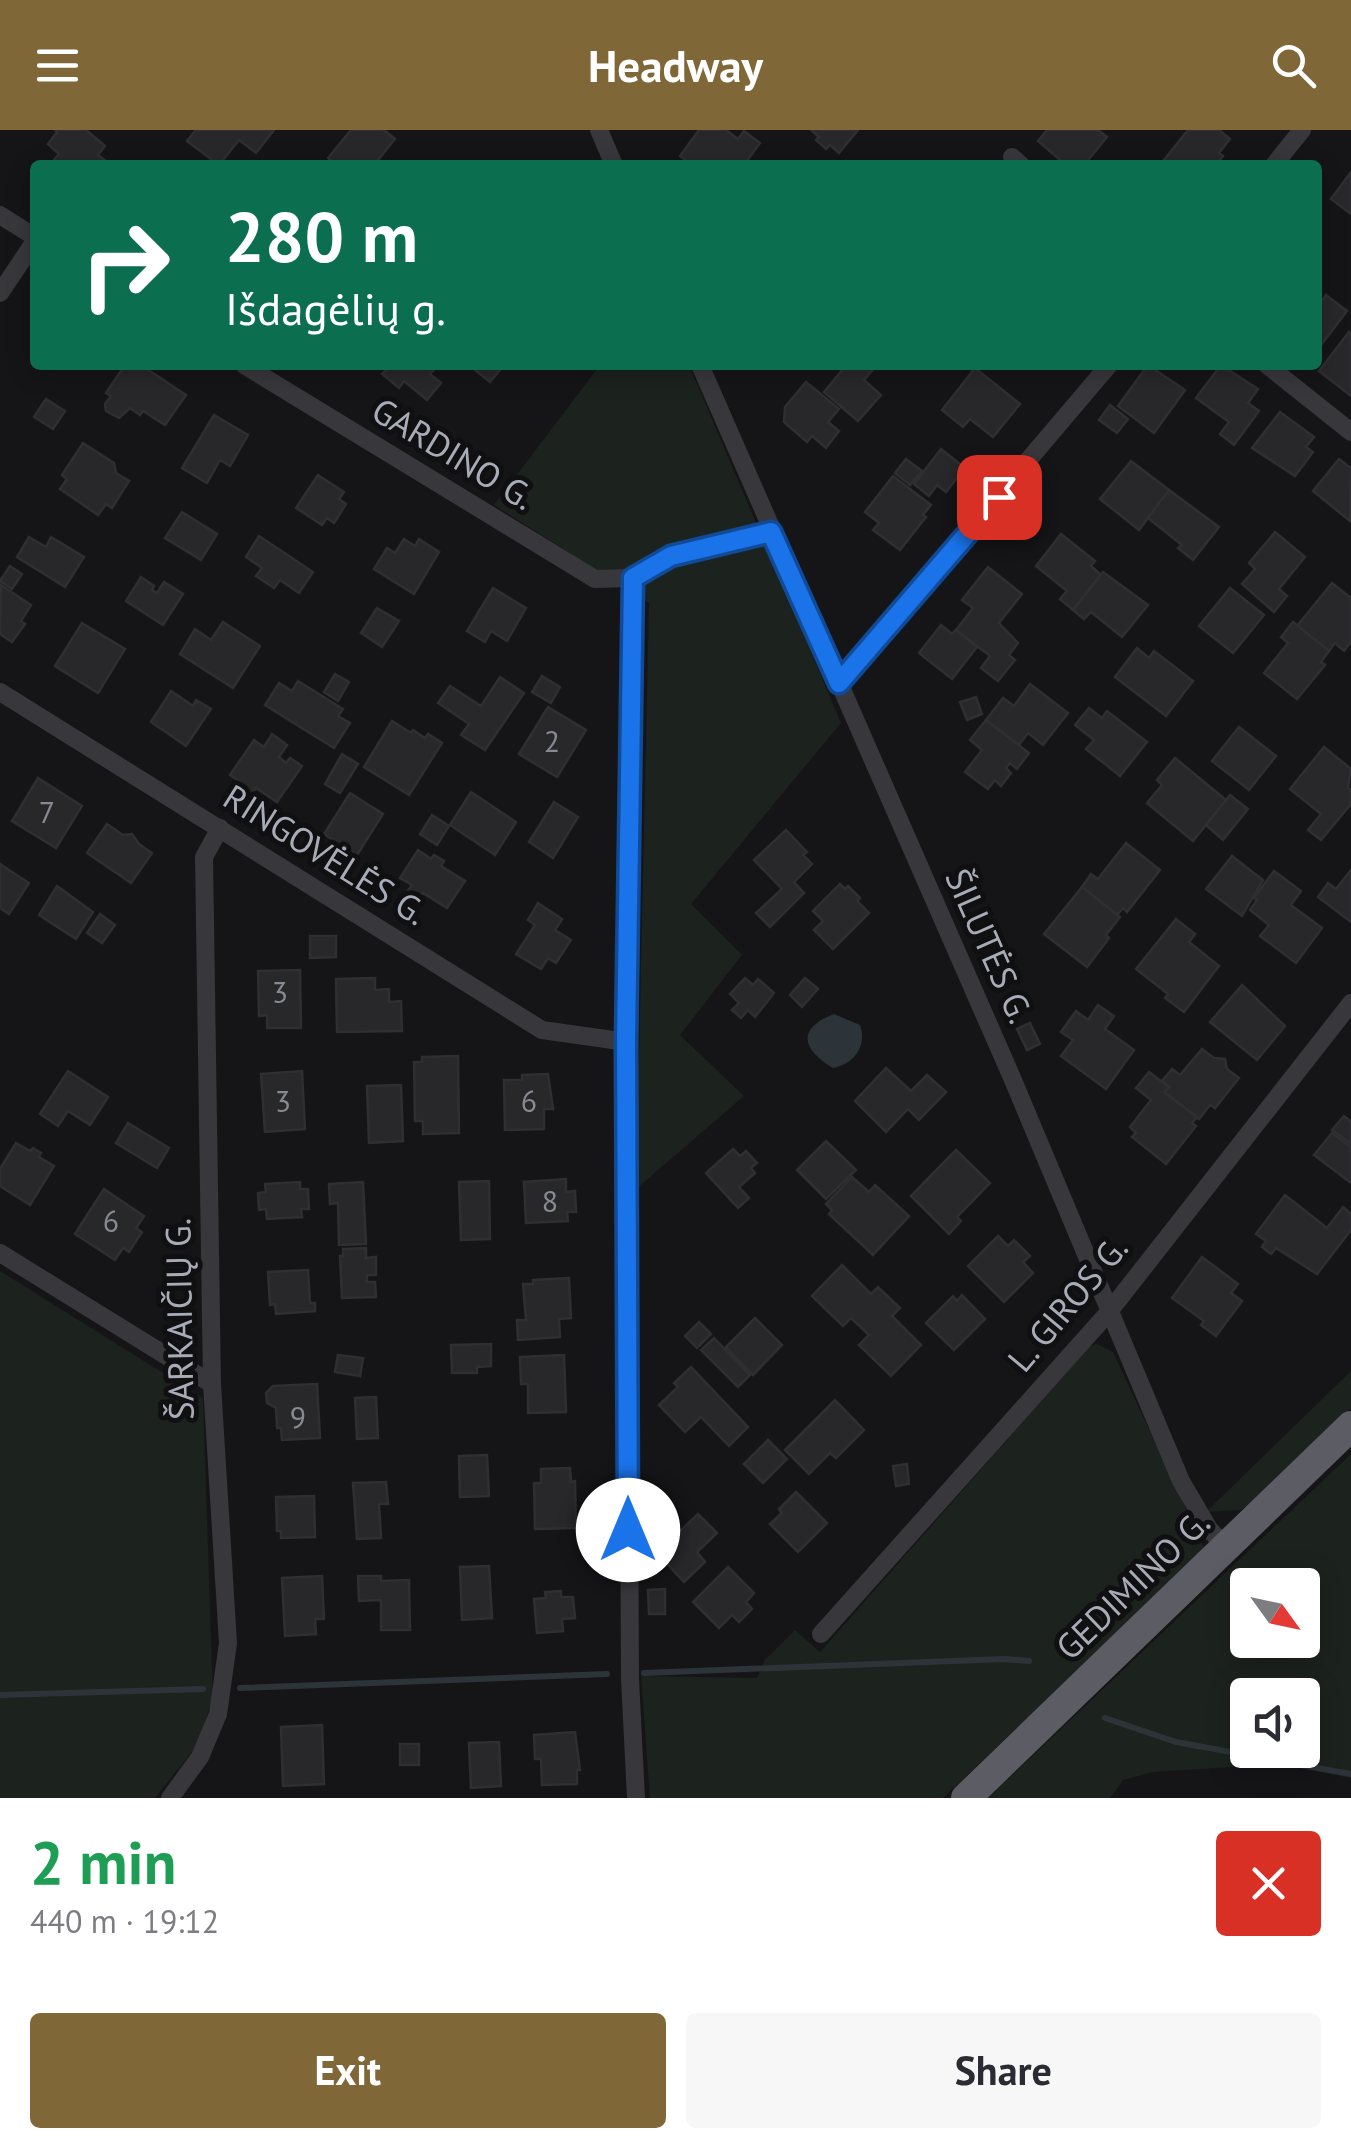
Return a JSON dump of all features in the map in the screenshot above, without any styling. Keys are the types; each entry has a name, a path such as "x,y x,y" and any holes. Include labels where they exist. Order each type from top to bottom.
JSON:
{"highway":[{"name":"GEDIMINO G.","path":"966,1798 1351,1426"}],"street":[{"path":"599,130 612,160"},
{"path":"1278,160 1302,130"},
{"path":"0,215 30,236"},
{"path":"0,293 30,247"},
{"name":"GARDINO G.","path":"252,370 595,579 633,578"},
{"name":"ŠILUTĖS G.","path":"702,370 1005,1063 1181,1482 1208,1530 1226,1547"},
{"path":"839,683 1105,370"},
{"path":"1274,370 1351,432"},
{"path":"636,1798 629,1623 626,1042 633,578 671,556 771,532"},
{"name":"RINGOVĖLĖS G.","path":"0,692 542,1030 626,1042"},
{"name":"ŠARKAIČIŲ G.","path":"170,1798 200,1757 218,1714 228,1644 212,1384 204,858 220,828"},
{"name":"L. GIROS G.","path":"820,1634 1108,1313 1351,1003"},
{"path":"0,1253 212,1384"}],"shaded area":[{"path":"596,370 691,370 841,723 691,904 742,955 680,1035 744,1096 636,1189 649,603 494,505"},
{"path":"834,1014 860,1025 862,1040 853,1058 833,1068 815,1054 808,1040 813,1026"},
{"path":"0,1271 203,1398 213,1698 196,1747 155,1798 0,1798"},
{"path":"1097,1344 1113,1352 1205,1550 943,1798 650,1798 641,1676 757,1678 765,1660 795,1630 820,1652 1090,1346"},
{"path":"1351,1371 1351,1408 1262,1495 1241,1510 1206,1512"},
{"path":"1351,1454 1351,1778 1300,1768 1320,1768 1320,1678 1230,1678 1230,1767 1153,1772 1123,1780 1110,1798 988,1798 1230,1569 1230,1658 1320,1658 1320,1568 1231,1568"}],"building":[{"path":"86,130 105,146 98,155 104,160 54,160 59,154 48,144 57,132"},
{"path":"196,130 274,130 256,153 239,140 223,160 212,160 187,141"},
{"path":"351,130 384,130 395,139 378,160 328,158"},
{"path":"699,130 726,130 738,139 744,131 760,143 748,160 685,160 680,156"},
{"path":"811,130 858,130 839,153 830,145 826,149"},
{"path":"1047,130 1098,130 1107,137 1088,160 1060,160 1038,141"},
{"path":"1188,130 1219,130 1230,139 1219,153 1223,156 1220,160 1164,160"},
{"path":"1351,172 1351,214 1331,199"},
{"path":"1326,295 1347,311 1322,344 1322,300"},
{"path":"1349,332 1351,396 1319,371"},
{"path":"122,370 148,370 186,395 165,425 143,411 140,415 130,408 119,418 106,411 105,404 111,396 106,393"},
{"path":"386,370 434,370 430,374 441,383 427,400 404,381 399,388 382,374"},
{"path":"475,370 500,370 490,382"},
{"path":"842,370 873,370 864,380 881,395 858,421 824,392"},
{"path":"973,370 1020,404 993,437 970,419 963,427 942,410"},
{"path":"1144,370 1155,370 1185,390 1154,433 1118,406"},
{"path":"1217,370 1229,370 1258,389 1248,403 1259,411 1234,445 1220,434 1229,422 1196,398"},
{"path":"806,382 839,409 828,422 839,431 826,448 812,436 807,442 784,422 785,407"},
{"path":"46,399 65,411 53,429 34,417"},
{"path":"1110,405 1128,419 1117,433 1099,420"},
{"path":"1280,412 1314,437 1306,447 1313,452 1295,476 1252,448"},
{"path":"214,415 248,435 230,466 220,460 207,483 182,468"},
{"path":"83,443 114,463 116,473 129,481 112,508 106,504 98,515 60,489 67,479 62,475"},
{"path":"941,449 965,468 946,492 937,485 929,496 914,484"},
{"path":"906,459 922,471 910,485 895,473"},
{"path":"1339,459 1351,468 1350,521 1313,491"},
{"path":"1131,461 1169,490 1139,530 1100,499"},
{"path":"318,475 344,492 339,499 346,504 334,523 327,518 322,525 296,508"},
{"path":"893,476 931,505 900,550 873,530 879,523 865,512"},
{"path":"1169,490 1219,527 1193,560 1178,548 1182,545 1148,518"},
{"path":"182,512 217,534 201,560 165,538"},
{"path":"1275,532 1305,557 1279,589 1287,596 1274,612 1242,584 1255,569 1249,563"},
{"path":"1061,534 1095,561 1091,566 1101,575 1073,610 1060,599 1067,591 1036,566"},
{"path":"259,536 313,572 299,593 280,580 274,588 256,576 262,568 246,557"},
{"path":"29,537 46,547 51,537 84,557 65,587 17,557"},
{"path":"404,539 415,546 419,539 439,552 414,594 374,569 387,548 395,553"},
{"path":"10,566 22,574 12,589 0,581"},
{"path":"988,567 1022,594 999,623 1018,643 1009,655 1015,660 998,681 981,668 990,656 956,630 973,608 962,600"},
{"path":"1103,572 1148,605 1122,637 1091,612 1084,619 1073,610"},
{"path":"141,577 157,593 164,582 183,594 163,625 126,601"},
{"path":"1332,583 1351,598 1351,642 1344,651 1335,643 1329,651 1297,626"},
{"path":"1,585 31,605 21,621 25,624 12,642 0,634"},
{"path":"493,588 526,608 507,641 491,631 485,642 467,631"},
{"path":"1230,588 1264,615 1233,653 1199,626"},
{"path":"377,608 399,621 382,647 361,633"},
{"path":"223,622 260,646 233,688 180,654 195,629 211,640"},
{"path":"1293,622 1329,651 1321,662 1325,665 1297,699 1264,673 1288,643 1281,637"},
{"path":"82,623 125,649 98,693 55,666"},
{"path":"941,625 952,634 956,630 977,647 952,679 919,653"},
{"path":"1137,648 1149,658 1154,651 1193,681 1166,716 1115,677"},
{"path":"335,674 349,682 338,701 324,692"},
{"path":"542,676 560,687 551,703 532,692"},
{"path":"500,677 524,693 485,750 461,735 469,724 438,703 450,686 481,706"},
{"path":"298,681 343,709 338,716 350,723 334,748 265,705 279,683 292,691"},
{"path":"1030,684 1068,713 1043,745 1028,733 1019,745 986,720 1003,698 1014,706"},
{"path":"171,691 193,706 196,700 211,709 186,746 151,722"},
{"path":"976,697 982,714 967,720 960,702"},
{"path":"548,707 586,730 557,777 519,754"},
{"path":"1089,708 1102,718 1107,711 1147,742 1120,776 1086,749 1094,740 1075,725"},
{"path":"986,720 1029,753 1017,769 1010,763 1006,768 1011,773 1001,786 995,780 988,789 965,772 982,750 970,740"},
{"path":"392,721 411,733 413,730 425,738 428,734 442,743 409,795 364,767"},
{"path":"1239,727 1276,756 1249,790 1212,761"},
{"path":"272,734 287,745 279,757 286,763 290,758 302,766 277,802 256,788 250,796 236,787 239,781 230,775 254,740 264,747"},
{"path":"1324,747 1351,769 1351,804 1321,840 1308,830 1321,814 1290,789"},
{"path":"342,754 358,764 340,793 325,784"},
{"path":"1175,758 1226,800 1193,841 1147,803 1162,785 1157,780"},
{"path":"38,778 82,806 56,848 12,821"},
{"path":"471,792 516,822 495,855 450,825"},
{"path":"350,793 383,814 357,855 324,834"},
{"path":"1230,795 1248,809 1223,840 1206,825"},
{"path":"554,802 578,817 553,858 529,842"},
{"path":"432,815 449,826 437,845 420,834"},
{"path":"107,824 123,835 132,834 152,853 131,883 87,853"},
{"path":"786,830 807,852 803,855 812,864 794,882 804,893 770,927 756,913 782,889 754,860"},
{"path":"1126,843 1160,870 1127,912 1123,908 1117,915 1082,887 1091,874 1098,879"},
{"path":"418,850 431,859 434,855 444,861 441,866 465,881 447,908 423,893 419,900 407,892 412,885 400,878"},
{"path":"1232,856 1263,880 1242,916 1206,889"},
{"path":"0,864 29,883 9,914 0,908"},
{"path":"1351,870 1351,922 1318,897 1328,883 1336,889"},
{"path":"1274,871 1301,891 1291,905 1322,928 1296,963 1260,936 1269,925 1250,910"},
{"path":"840,884 860,898 857,901 869,913 833,949 814,930 823,921 813,911"},
{"path":"57,886 93,912 76,939 39,915"},
{"path":"1082,887 1120,917 1087,967 1044,934"},
{"path":"538,903 562,919 555,930 571,940 556,963 548,958 541,969 516,954 535,925 528,920"},
{"path":"100,914 115,925 102,943 87,933"},
{"path":"1176,919 1195,934 1189,942 1219,966 1184,1012 1136,969"},
{"path":"310,936 336,936 336,957 310,958"},
{"path":"300,970 301,1028 267,1028 267,1015 259,1016 258,971"},
{"path":"375,978 375,990 389,989 389,1002 401,1001 402,1031 337,1032 336,979"},
{"path":"745,978 753,985 758,979 774,993 755,1017 748,1010 741,1018 732,1010 739,1003 730,994"},
{"path":"805,978 818,989 802,1007 790,995"},
{"path":"1242,985 1285,1026 1257,1060 1210,1022"},
{"path":"1098,1005 1114,1016 1105,1029 1134,1050 1106,1089 1061,1056 1073,1040 1061,1032 1076,1011 1088,1020"},
{"path":"1030,1023 1040,1044 1027,1050 1017,1029"},
{"path":"1202,1049 1214,1058 1225,1059 1227,1069 1239,1078 1215,1108 1210,1105 1199,1119 1164,1092 1169,1087 1162,1081 1172,1069 1180,1075"},
{"path":"458,1056 459,1133 423,1134 423,1121 415,1121 414,1062 422,1062 422,1057"},
{"path":"886,1068 911,1091 927,1075 946,1092 919,1120 908,1109 886,1132 855,1101"},
{"path":"68,1071 108,1097 90,1125 68,1111 58,1126 40,1114"},
{"path":"302,1071 305,1129 265,1132 261,1074"},
{"path":"1149,1072 1169,1087 1164,1092 1197,1117 1192,1123 1196,1126 1166,1164 1132,1137 1136,1133 1130,1127 1151,1100 1136,1088"},
{"path":"548,1074 553,1109 544,1109 544,1129 505,1130 504,1080"},
{"path":"401,1085 403,1141 369,1143 367,1086"},
{"path":"1344,1116 1351,1122 1351,1144 1332,1130"},
{"path":"128,1123 169,1148 157,1168 116,1143"},
{"path":"1332,1133 1351,1147 1351,1183 1314,1155"},
{"path":"826,1141 856,1170 826,1199 797,1170"},
{"path":"16,1143 30,1151 33,1148 54,1166 30,1205 0,1186 0,1169"},
{"path":"733,1149 740,1156 746,1151 757,1163 751,1168 755,1173 739,1187 749,1198 738,1208 706,1173"},
{"path":"956,1150 990,1183 957,1217 961,1221 949,1234 911,1196"},
{"path":"852,1177 869,1192 875,1185 909,1216 873,1255 829,1214 832,1210 826,1204"},
{"path":"566,1179 566,1192 575,1191 576,1212 567,1212 568,1221 526,1223 524,1182"},
{"path":"489,1181 490,1239 461,1240 459,1182"},
{"path":"300,1182 300,1189 308,1189 309,1209 301,1209 302,1217 267,1219 266,1209 259,1210 258,1193 266,1192 265,1184"},
{"path":"363,1182 366,1244 339,1245 338,1203 330,1204 329,1184"},
{"path":"104,1189 144,1216 136,1228 142,1232 129,1252 123,1248 115,1260 75,1234"},
{"path":"1285,1195 1327,1228 1343,1207 1351,1214 1351,1230 1317,1274 1276,1248 1271,1254 1262,1247 1266,1241 1256,1234"},
{"path":"998,1236 1008,1246 1014,1240 1030,1256 1023,1262 1033,1273 1004,1302 968,1266"},
{"path":"366,1248 366,1258 376,1257 376,1275 367,1275 367,1282 375,1282 376,1297 342,1298 343,1249"},
{"path":"1202,1257 1238,1284 1231,1293 1242,1301 1216,1336 1201,1325 1204,1321 1172,1298"},
{"path":"842,1265 871,1294 878,1287 900,1308 892,1316 921,1345 891,1376 859,1345 869,1335 851,1318 843,1326 812,1296"},
{"path":"308,1270 310,1303 315,1303 315,1311 276,1314 275,1304 270,1305 268,1272"},
{"path":"569,1278 571,1318 559,1319 560,1337 518,1340 517,1320 526,1320 523,1284"},
{"path":"962,1295 985,1319 954,1350 926,1323 953,1296 957,1301"},
{"path":"755,1318 782,1345 753,1375 726,1347"},
{"path":"699,1322 711,1334 697,1348 685,1336"},
{"path":"714,1338 750,1375 738,1387 701,1350"},
{"path":"491,1344 491,1366 477,1367 477,1373 452,1373 451,1345"},
{"path":"338,1355 363,1358 360,1376 335,1372"},
{"path":"564,1355 566,1412 528,1413 528,1384 521,1384 520,1357"},
{"path":"691,1367 748,1427 729,1446 701,1417 685,1432 659,1405"},
{"path":"317,1384 320,1438 282,1440 276,1408 267,1403 266,1393 273,1386"},
{"path":"376,1397 378,1438 357,1439 355,1398"},
{"path":"835,1400 864,1430 836,1458 830,1453 809,1474 785,1450"},
{"path":"768,1440 787,1459 763,1483 744,1464"},
{"path":"487,1455 489,1496 460,1497 459,1456"},
{"path":"907,1464 909,1484 896,1486 893,1466"},
{"path":"570,1468 571,1482 575,1481 576,1528 535,1529 534,1483 541,1483 541,1469"},
{"path":"386,1482 388,1504 379,1504 381,1538 357,1539 353,1483"},
{"path":"796,1492 827,1523 798,1552 770,1524"},
{"path":"314,1496 315,1537 281,1538 281,1531 277,1531 276,1497"},
{"path":"698,1514 717,1533 697,1552 705,1562 684,1582 657,1553"},
{"path":"489,1566 492,1618 462,1620 460,1567"},
{"path":"728,1567 754,1593 746,1602 752,1609 739,1622 732,1615 719,1628 693,1602"},
{"path":"322,1576 324,1619 315,1619 316,1634 285,1636 282,1578"},
{"path":"358,1576 381,1576 381,1581 409,1580 410,1630 381,1630 381,1600 359,1601"},
{"path":"665,1589 665,1614 649,1614 648,1590"},
{"path":"561,1591 561,1597 573,1597 575,1618 562,1619 563,1631 537,1633 534,1599 546,1598 545,1592"},
{"path":"322,1725 324,1784 283,1786 281,1727"},
{"path":"575,1732 580,1770 577,1784 542,1785 541,1759 535,1759 534,1735"},
{"path":"499,1742 501,1786 471,1788 469,1743"},
{"path":"400,1744 419,1744 419,1765 400,1765"}],"waterway":[{"path":"644,1673 1029,1661"},
{"path":"240,1688 607,1674"},
{"path":"0,1695 203,1689"},
{"path":"1105,1718 1176,1742 1351,1774"}],"route":[{"path":"628,1530 626,1042 633,578 671,556 771,532 839,683 999,497"}]}
